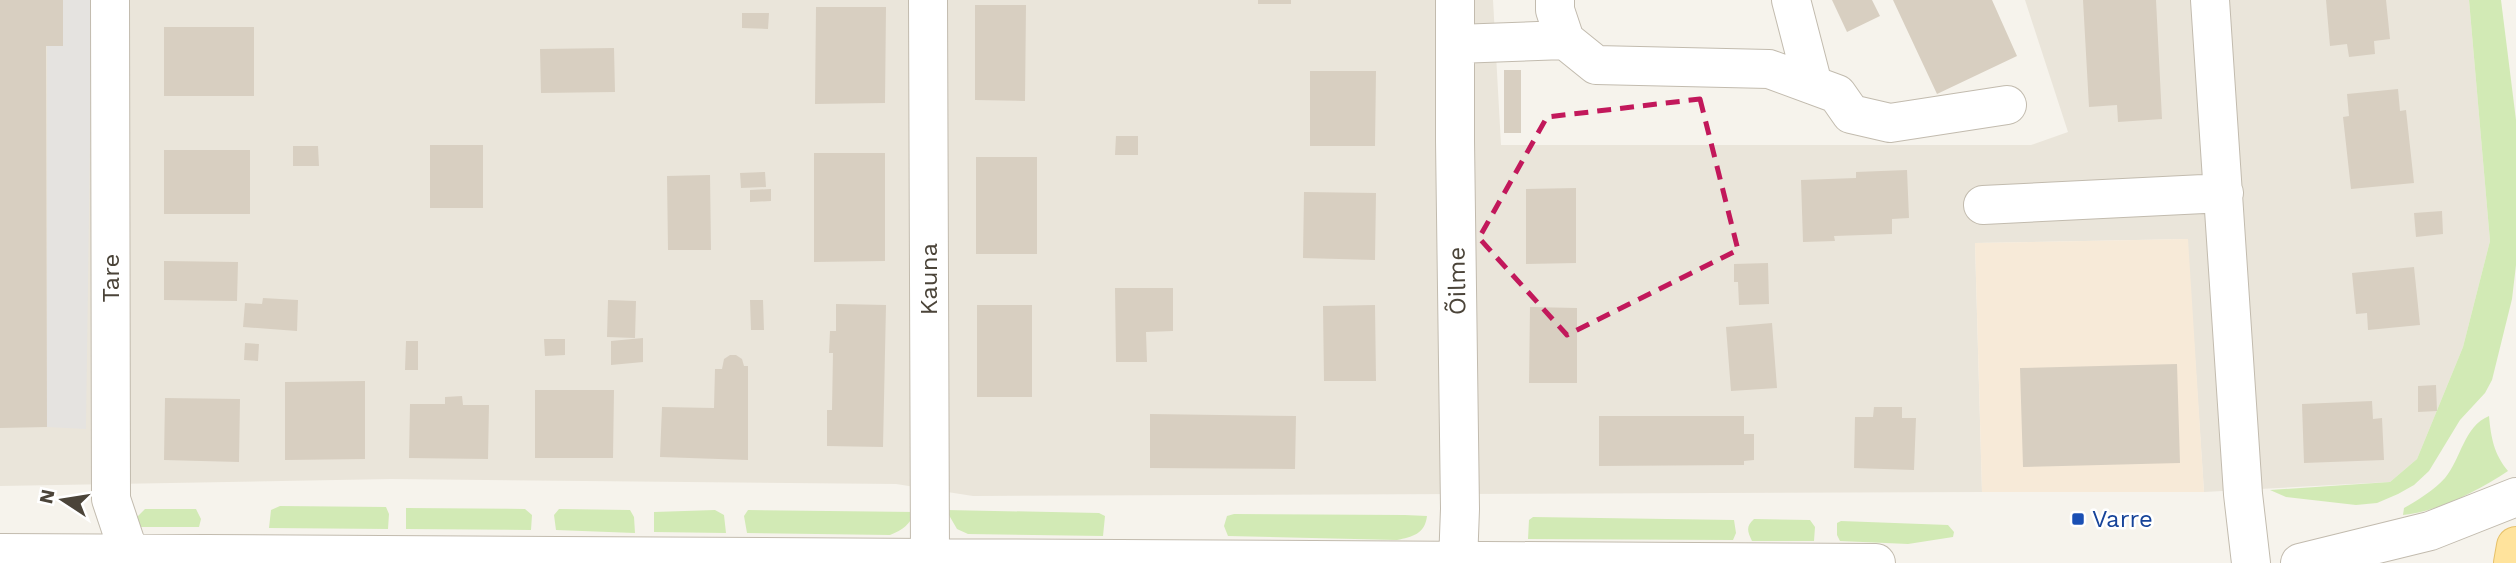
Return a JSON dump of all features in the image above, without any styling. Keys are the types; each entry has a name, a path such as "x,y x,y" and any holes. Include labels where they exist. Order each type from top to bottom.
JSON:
{"main road":[{"path":"2513,563 2516,546"}],"street":[{"name":"Tare","path":"110,0 111,499 129,558"},
{"name":"Kauna","path":"928,0 930,558"},
{"name":"Õilme","path":"1455,0 1460,509 1458,562"},
{"path":"1555,0 1555,10 1565,40 1596,65 1769,69 1837,94 1851,114 1890,123 2007,105"},
{"path":"1791,0 1813,85"},
{"path":"2210,0 2242,494 2251,563"},
{"path":"1456,44 1565,40"},
{"path":"1983,205 2224,192"},
{"path":"2300,563 2430,531 2516,497"},
{"path":"0,553 129,558 930,558 1876,563"}],"highlighted area":[{"path":"1700,99 1738,250 1567,335 1479,238 1547,117"}],"shaded area":[{"path":"0,0 1493,0 1501,145 2031,145 2068,132 2025,0 2469,0 2490,241 2463,347 2417,459 2390,482 2204,492 2187,239 1975,243 1982,492 973,496 896,484 391,479 0,486"},
{"path":"63,0 92,0 86,429 47,427 47,46"},
{"path":"2188,239 2204,492 1982,492 1975,243"}],"green space":[{"path":"2469,0 2501,0 2516,120 2516,265 2512,299 2492,380 2485,393 2460,420 2429,471 2414,485 2377,503 2356,505 2286,497 2270,490 2390,482 2417,459 2463,347 2490,241"},
{"path":"2489,416 2494,445 2508,471 2458,499 2430,510 2403,515 2404,508 2431,491 2445,478 2468,435"},
{"path":"280,506 386,507 389,514 388,529 269,528 271,510"},
{"path":"406,508 525,509 532,515 531,530 406,529"},
{"path":"145,509 196,509 201,519 199,527 138,527 133,521"},
{"path":"559,509 630,510 634,517 635,533 556,530 554,515"},
{"path":"715,510 724,515 726,533 654,532 654,512"},
{"path":"748,510 915,512 906,526 890,535 747,533 744,516"},
{"path":"946,510 1099,513 1105,516 1103,536 968,534 957,529"},
{"path":"1227,516 1427,516 1421,531 1397,540 1228,536 1224,526"},
{"path":"1533,517 1734,520 1736,533 1733,540 1528,539 1529,520"},
{"path":"1754,519 1810,520 1815,527 1814,541 1752,541 1748,529"},
{"path":"1837,523 1948,525 1954,532 1953,537 1908,544 1840,541"}],"building":[{"path":"0,0 63,0 63,46 46,46 47,427 0,428"},
{"path":"1258,0 1291,0 1291,4 1258,4"},
{"path":"1832,0 1872,0 1880,16 1847,32"},
{"path":"1893,0 1992,0 2017,56 1937,94"},
{"path":"2083,0 2156,0 2162,119 2118,122 2117,105 2089,107"},
{"path":"2326,0 2386,0 2390,39 2374,41 2375,54 2349,57 2347,44 2330,46"},
{"path":"975,5 1026,5 1025,101 975,100"},
{"path":"816,7 886,7 885,103 815,104"},
{"path":"742,13 769,13 768,29 742,28"},
{"path":"164,27 254,27 254,96 164,96"},
{"path":"614,48 615,92 541,93 540,49"},
{"path":"1504,70 1521,70 1521,133 1504,133"},
{"path":"1310,71 1376,71 1375,146 1310,146"},
{"path":"2398,89 2400,111 2406,110 2414,183 2351,189 2343,117 2349,116 2347,94"},
{"path":"1116,136 1138,136 1138,155 1115,155"},
{"path":"430,145 483,145 483,208 430,208"},
{"path":"293,146 318,146 319,166 293,166"},
{"path":"164,150 250,150 250,214 164,214"},
{"path":"814,153 885,153 885,261 814,262"},
{"path":"976,157 1037,157 1037,254 976,254"},
{"path":"1907,170 1909,218 1892,219 1892,234 1834,236 1835,241 1803,242 1801,180 1856,178 1856,172"},
{"path":"765,172 766,187 741,188 740,173"},
{"path":"710,175 711,250 668,250 667,176"},
{"path":"1576,188 1576,263 1526,264 1526,189"},
{"path":"771,189 771,201 750,202 750,190"},
{"path":"1304,192 1376,193 1375,260 1303,258"},
{"path":"2442,211 2443,234 2416,237 2414,213"},
{"path":"164,261 238,262 237,301 164,300"},
{"path":"1768,263 1769,304 1739,305 1738,282 1734,282 1734,264"},
{"path":"2414,267 2420,325 2368,330 2367,313 2356,314 2352,273"},
{"path":"1115,288 1173,288 1173,331 1146,332 1147,362 1116,362"},
{"path":"263,298 298,300 297,331 243,327 245,303 262,304"},
{"path":"608,300 636,301 635,338 607,337"},
{"path":"750,300 763,300 764,330 751,330"},
{"path":"836,304 886,305 883,447 827,446 827,410 832,410 833,353 829,353 830,331 836,331"},
{"path":"977,305 1032,305 1032,397 977,397"},
{"path":"1375,305 1376,381 1324,381 1323,306"},
{"path":"1530,307 1577,308 1577,383 1529,383"},
{"path":"1772,323 1777,388 1731,391 1726,327"},
{"path":"643,338 643,362 611,365 611,341"},
{"path":"544,339 565,339 565,355 545,356"},
{"path":"406,341 418,341 418,370 405,370"},
{"path":"245,343 259,344 258,361 244,360"},
{"path":"736,355 742,359 744,366 748,366 748,460 660,457 662,407 714,408 715,369 722,369 724,359"},
{"path":"2177,364 2180,463 2023,467 2020,368"},
{"path":"365,381 365,459 285,460 285,382"},
{"path":"2436,385 2437,411 2418,412 2418,386"},
{"path":"535,390 614,390 613,458 535,458"},
{"path":"462,396 463,405 489,405 488,459 409,458 410,404 445,404 445,397"},
{"path":"165,398 240,399 239,462 164,460"},
{"path":"2372,401 2373,419 2382,418 2384,460 2304,463 2302,404"},
{"path":"1874,407 1902,407 1902,418 1916,418 1914,470 1854,468 1855,417 1873,417"},
{"path":"1150,414 1296,416 1295,469 1150,468"},
{"path":"1599,416 1744,416 1744,434 1754,434 1754,460 1744,461 1744,465 1599,466"}],"place":[{"name":"Varre","path":"2078,519"}]}
